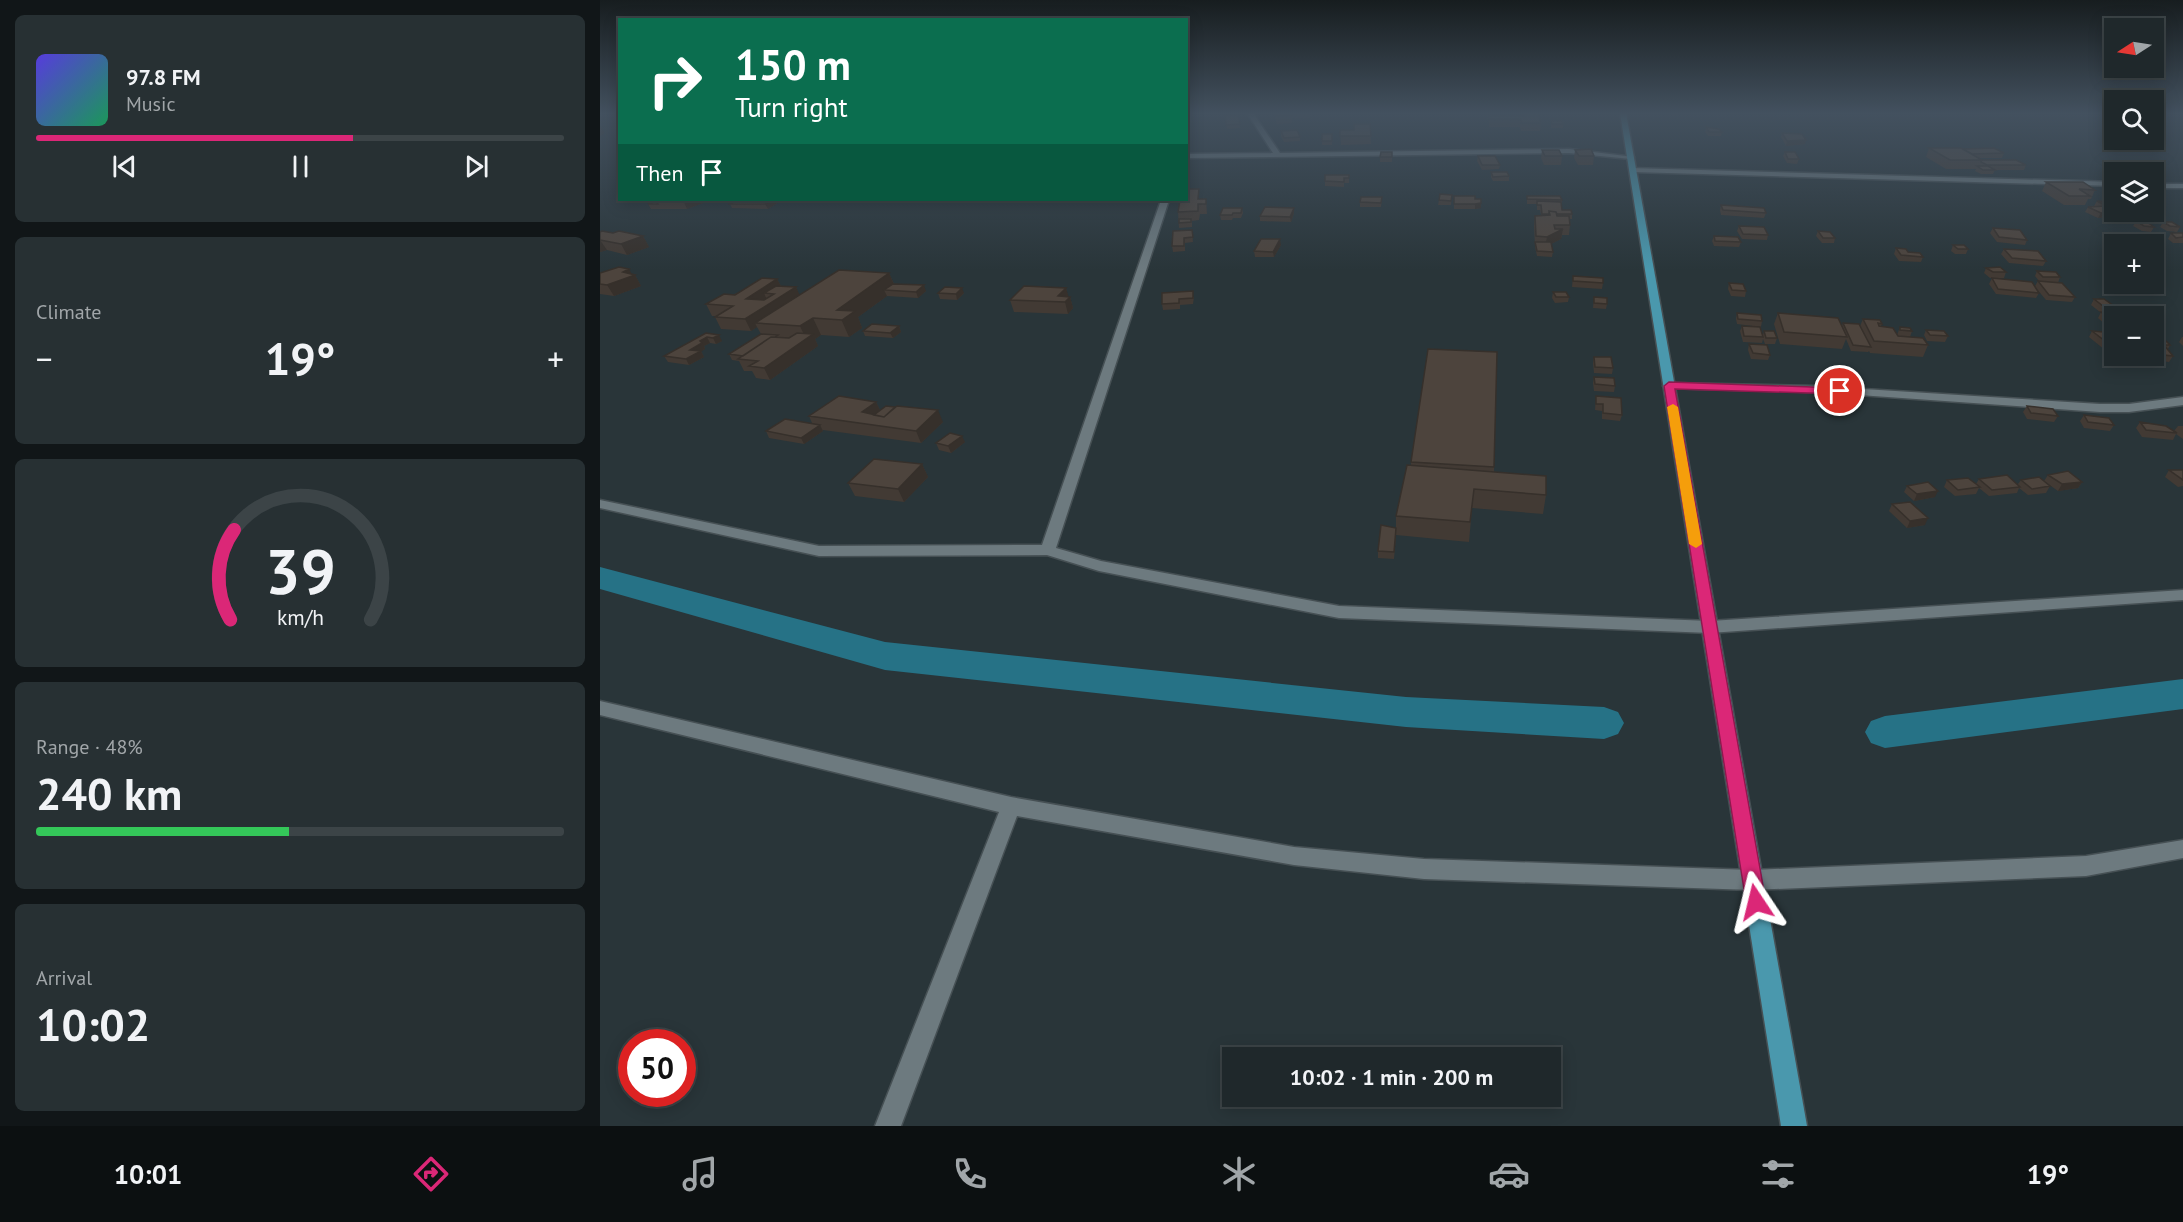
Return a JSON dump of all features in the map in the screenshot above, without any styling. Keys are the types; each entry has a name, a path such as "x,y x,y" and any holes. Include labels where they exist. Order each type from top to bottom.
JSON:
{"main road":[{"path":"1632,166 1794,1126"}],"street":[{"path":"1669,166 2104,184"},
{"path":"2164,186 2183,186"},
{"path":"1048,550 1165,201"},
{"path":"1669,386 1816,389 2100,408 2129,408 2183,401"},
{"path":"600,504 819,550 1048,550 1099,566 1339,612 1710,627 2183,595"},
{"path":"600,708 1011,806 1294,856 1424,869 1752,880 2086,866 2183,849"},
{"path":"888,1126 1011,806"}],"building":[{"path":"1977,166 1988,166 1995,170 1983,170"},
{"path":"1491,172 1507,172 1509,176 1493,177"},
{"path":"1325,175 1349,175 1349,178 1344,178 1344,182 1325,181"},
{"path":"2046,182 2083,182 2095,190 2079,189 2090,196 2069,196"},
{"path":"1188,189 1199,189 1198,199 1206,199 1206,204 1198,204 1198,211 1178,212 1180,201 1188,201"},
{"path":"1440,194 1452,195 1451,201 1439,200"},
{"path":"1454,196 1475,196 1475,199 1481,199 1481,203 1454,204"},
{"path":"1527,196 1560,196 1562,200 1527,199"},
{"path":"1361,197 1382,197 1381,203 1360,202"},
{"path":"735,201 771,201 765,204 730,204"},
{"path":"1537,201 1561,202 1562,210 1571,210 1572,214 1557,214 1549,211 1549,214 1542,214 1541,205 1537,205"},
{"path":"1721,205 1764,208 1766,213 1723,210"},
{"path":"2104,206 2104,213 2101,213 2088,207"},
{"path":"1265,207 1294,208 1290,217 1260,216"},
{"path":"1223,208 1242,208 1241,213 1220,215"},
{"path":"1549,211 1556,212 1557,216 1569,216 1570,225 1554,225 1555,229 1563,229 1547,237 1536,236 1535,216 1550,215"},
{"path":"1179,219 1191,219 1191,222 1179,223"},
{"path":"2138,222 2147,222 2154,227 2144,226"},
{"path":"2163,222 2172,222 2180,227 2170,226"},
{"path":"1739,226 1764,227 1768,235 1743,234"},
{"path":"1993,228 2020,230 2027,240 1999,237"},
{"path":"1192,230 1193,237 1184,238 1184,246 1172,246 1173,231"},
{"path":"602,231 613,233 619,231 643,236 621,244 600,240"},
{"path":"1818,231 1830,232 1835,238 1823,238"},
{"path":"2171,233 2183,233 2183,237 2176,238"},
{"path":"1714,236 1738,237 1741,242 1715,241"},
{"path":"1261,239 1280,239 1273,252 1254,251"},
{"path":"1535,242 1551,242 1553,252 1537,251"},
{"path":"1953,245 1964,245 1968,249 1958,249"},
{"path":"1896,248 1920,253 1923,257 1901,255"},
{"path":"2004,249 2038,251 2046,261 2012,258"},
{"path":"619,267 629,269 623,272 635,275 607,285 600,284 600,273"},
{"path":"2000,267 2006,272 1993,272 1986,268"},
{"path":"839,270 889,273 837,310 855,311 842,320 813,318 800,326 755,323"},
{"path":"2037,271 2056,272 2060,277 2043,277"},
{"path":"1573,276 1603,278 1603,283 1573,281"},
{"path":"762,278 777,279 746,299 764,300 774,294 764,293 776,286 796,287 745,319 715,317 733,306 706,304 724,294 735,295"},
{"path":"1992,278 2032,282 2039,293 1998,289"},
{"path":"2038,281 2062,283 2075,297 2049,295"},
{"path":"1729,283 1743,284 1746,291 1732,290"},
{"path":"893,284 924,285 916,292 884,290"},
{"path":"1024,286 1066,288 1058,296 1070,297 1065,302 1010,300"},
{"path":"945,287 962,288 956,294 938,293"},
{"path":"1193,291 1193,298 1179,299 1179,303 1162,304 1162,293"},
{"path":"1553,292 1566,292 1569,297 1556,297"},
{"path":"1594,297 1607,298 1607,304 1594,303"},
{"path":"2094,299 2104,299 2114,306 2103,306"},
{"path":"1737,313 1761,315 1762,321 1738,319"},
{"path":"1778,313 1838,318 1847,337 1784,332"},
{"path":"1863,319 1880,320 1882,324 1878,323 1879,326 1893,328 1898,336 1923,338 1928,345 1874,341"},
{"path":"1843,323 1859,324 1871,347 1853,345"},
{"path":"872,324 899,326 890,333 863,331"},
{"path":"1742,326 1760,327 1763,337 1744,336"},
{"path":"1900,327 1910,328 1912,331 1900,330"},
{"path":"1926,330 1944,331 1948,336 1930,335"},
{"path":"1764,331 1774,331 1777,338 1766,338"},
{"path":"2092,331 2104,332 2104,340"},
{"path":"706,333 719,335 713,338 707,337 690,350 701,351 686,359 664,356"},
{"path":"797,333 813,334 764,368 749,366 758,361 738,359 771,337 789,338"},
{"path":"761,334 778,335 771,337 743,356 729,354"},
{"path":"1749,344 1767,345 1770,355 1753,353"},
{"path":"2164,345 2173,356 2164,355"},
{"path":"1428,349 1497,352 1494,467 1411,462"},
{"path":"1594,357 1611,357 1613,368 1595,367"},
{"path":"1594,377 1614,378 1615,386 1595,384"},
{"path":"839,396 876,402 862,412 884,417 897,406 938,410 916,431 809,416"},
{"path":"1596,396 1621,398 1622,415 1603,413 1603,404 1596,404"},
{"path":"886,406 895,407 884,417 874,415"},
{"path":"2027,406 2053,409 2058,416 2031,413"},
{"path":"2084,415 2109,418 2114,425 2088,422"},
{"path":"785,419 820,425 801,438 766,431"},
{"path":"2140,422 2166,426 2177,433 2146,430"},
{"path":"950,433 962,436 948,446 936,443"},
{"path":"874,459 922,464 898,489 848,483"},
{"path":"1407,465 1546,476 1546,495 1474,489 1470,522 1396,516"},
{"path":"2169,470 2183,470 2183,480"},
{"path":"2068,471 2082,482 2062,484 2048,475"},
{"path":"2007,475 2020,487 1992,490 1979,479"},
{"path":"2039,477 2050,486 2032,489 2021,480"},
{"path":"1968,478 1980,487 1958,490 1947,480"},
{"path":"1928,482 1938,491 1917,494 1907,486"},
{"path":"1910,502 1928,518 1910,521 1892,504"},
{"path":"1381,525 1396,528 1394,552 1378,551"}],"waterway":[{"path":"600,578 885,656 1406,712 1604,723"},
{"path":"1885,732 2183,694"}],"slow traffic":[{"path":"1673,407 1696,544"}],"route":[{"path":"1756,902 1669,386 1840,391"}]}
